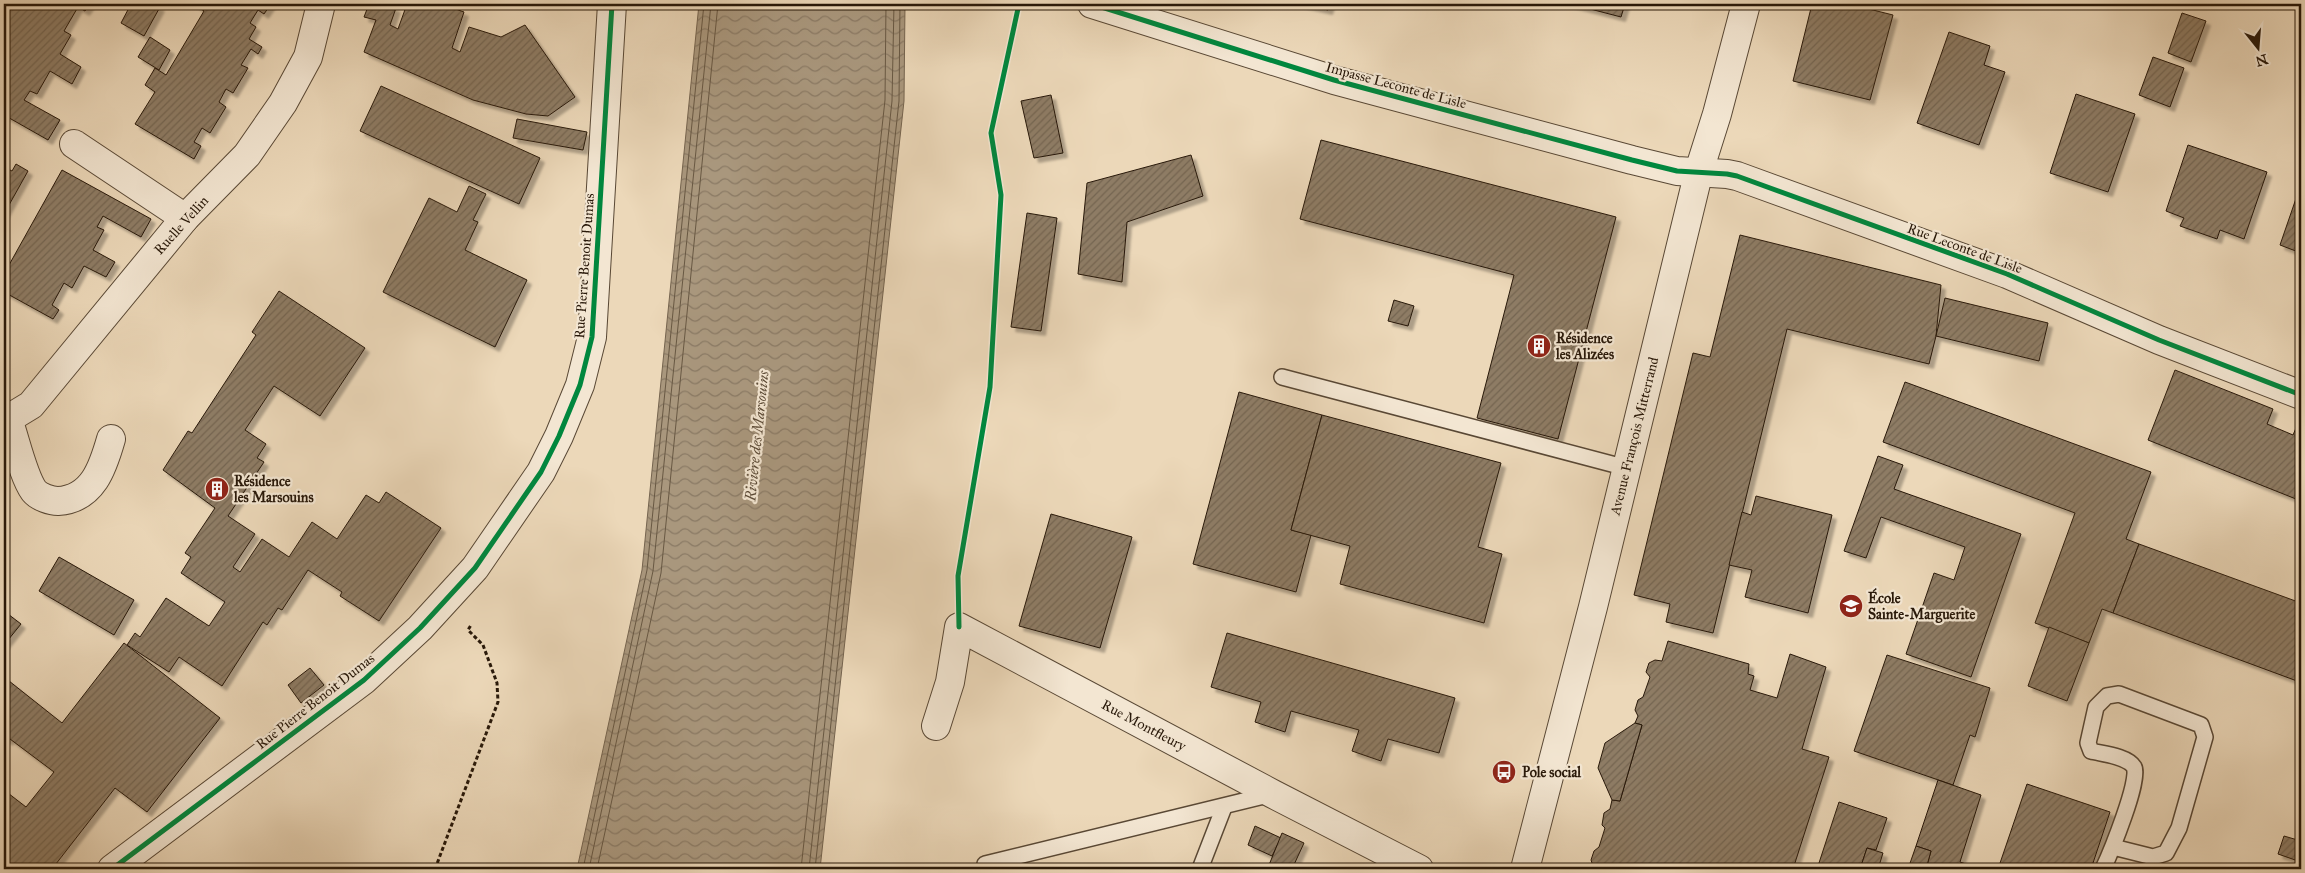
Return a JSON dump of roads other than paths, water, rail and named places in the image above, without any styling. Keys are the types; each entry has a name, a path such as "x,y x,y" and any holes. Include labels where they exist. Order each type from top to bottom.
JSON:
{"street":[{"name":"Ruelle Vellin","path":"6,419 31,405 185,218 247,156 283,103 308,57 321,4"},
{"name":"Rue Pierre Benoit Dumas","path":"112,869 364,680 420,628 475,568 541,472 559,436 580,385 592,337 612,4"},
{"name":"Impasse Leconte de Lisle","path":"1092,4 1344,83 1632,160 1677,170 1699,171"},
{"name":"Avenue François Mitterrand","path":"1525,869 1699,171 1717,114 1746,4"},
{"path":"74,144 185,218"},
{"name":"Rue Leconte de Lisle","path":"1699,171 1737,176 2007,274 2160,340 2301,395"},
{"path":"6,419 35,493 52,501 67,500 83,493 96,480 104,466 111,439"},
{"name":"Rue Montfleury","path":"936,726 950,682 959,627 1273,794 1419,869"}],"lane":[{"path":"1282,377 1626,468"},
{"path":"2103,869 2113,847 2135,781 2135,768 2130,762 2091,750 2088,743 2096,707 2106,696 2119,694 2201,725 2205,737 2179,828 2166,853 2153,857 2113,847"},
{"path":"985,864 1273,794"},
{"path":"1200,869 1224,806"}],"water":[{"name":"Rivière des Marsouins","path":"699,4 905,4 904,101 820,869 577,869 642,570"}],"place":[{"name":"Résidence les Alizées","path":"1539,346"},
{"name":"Résidence les Marsouins","path":"217,489"},
{"name":"École Sainte-Marguerite","path":"1851,606"},
{"name":"Pole social","path":"1504,772"}]}
